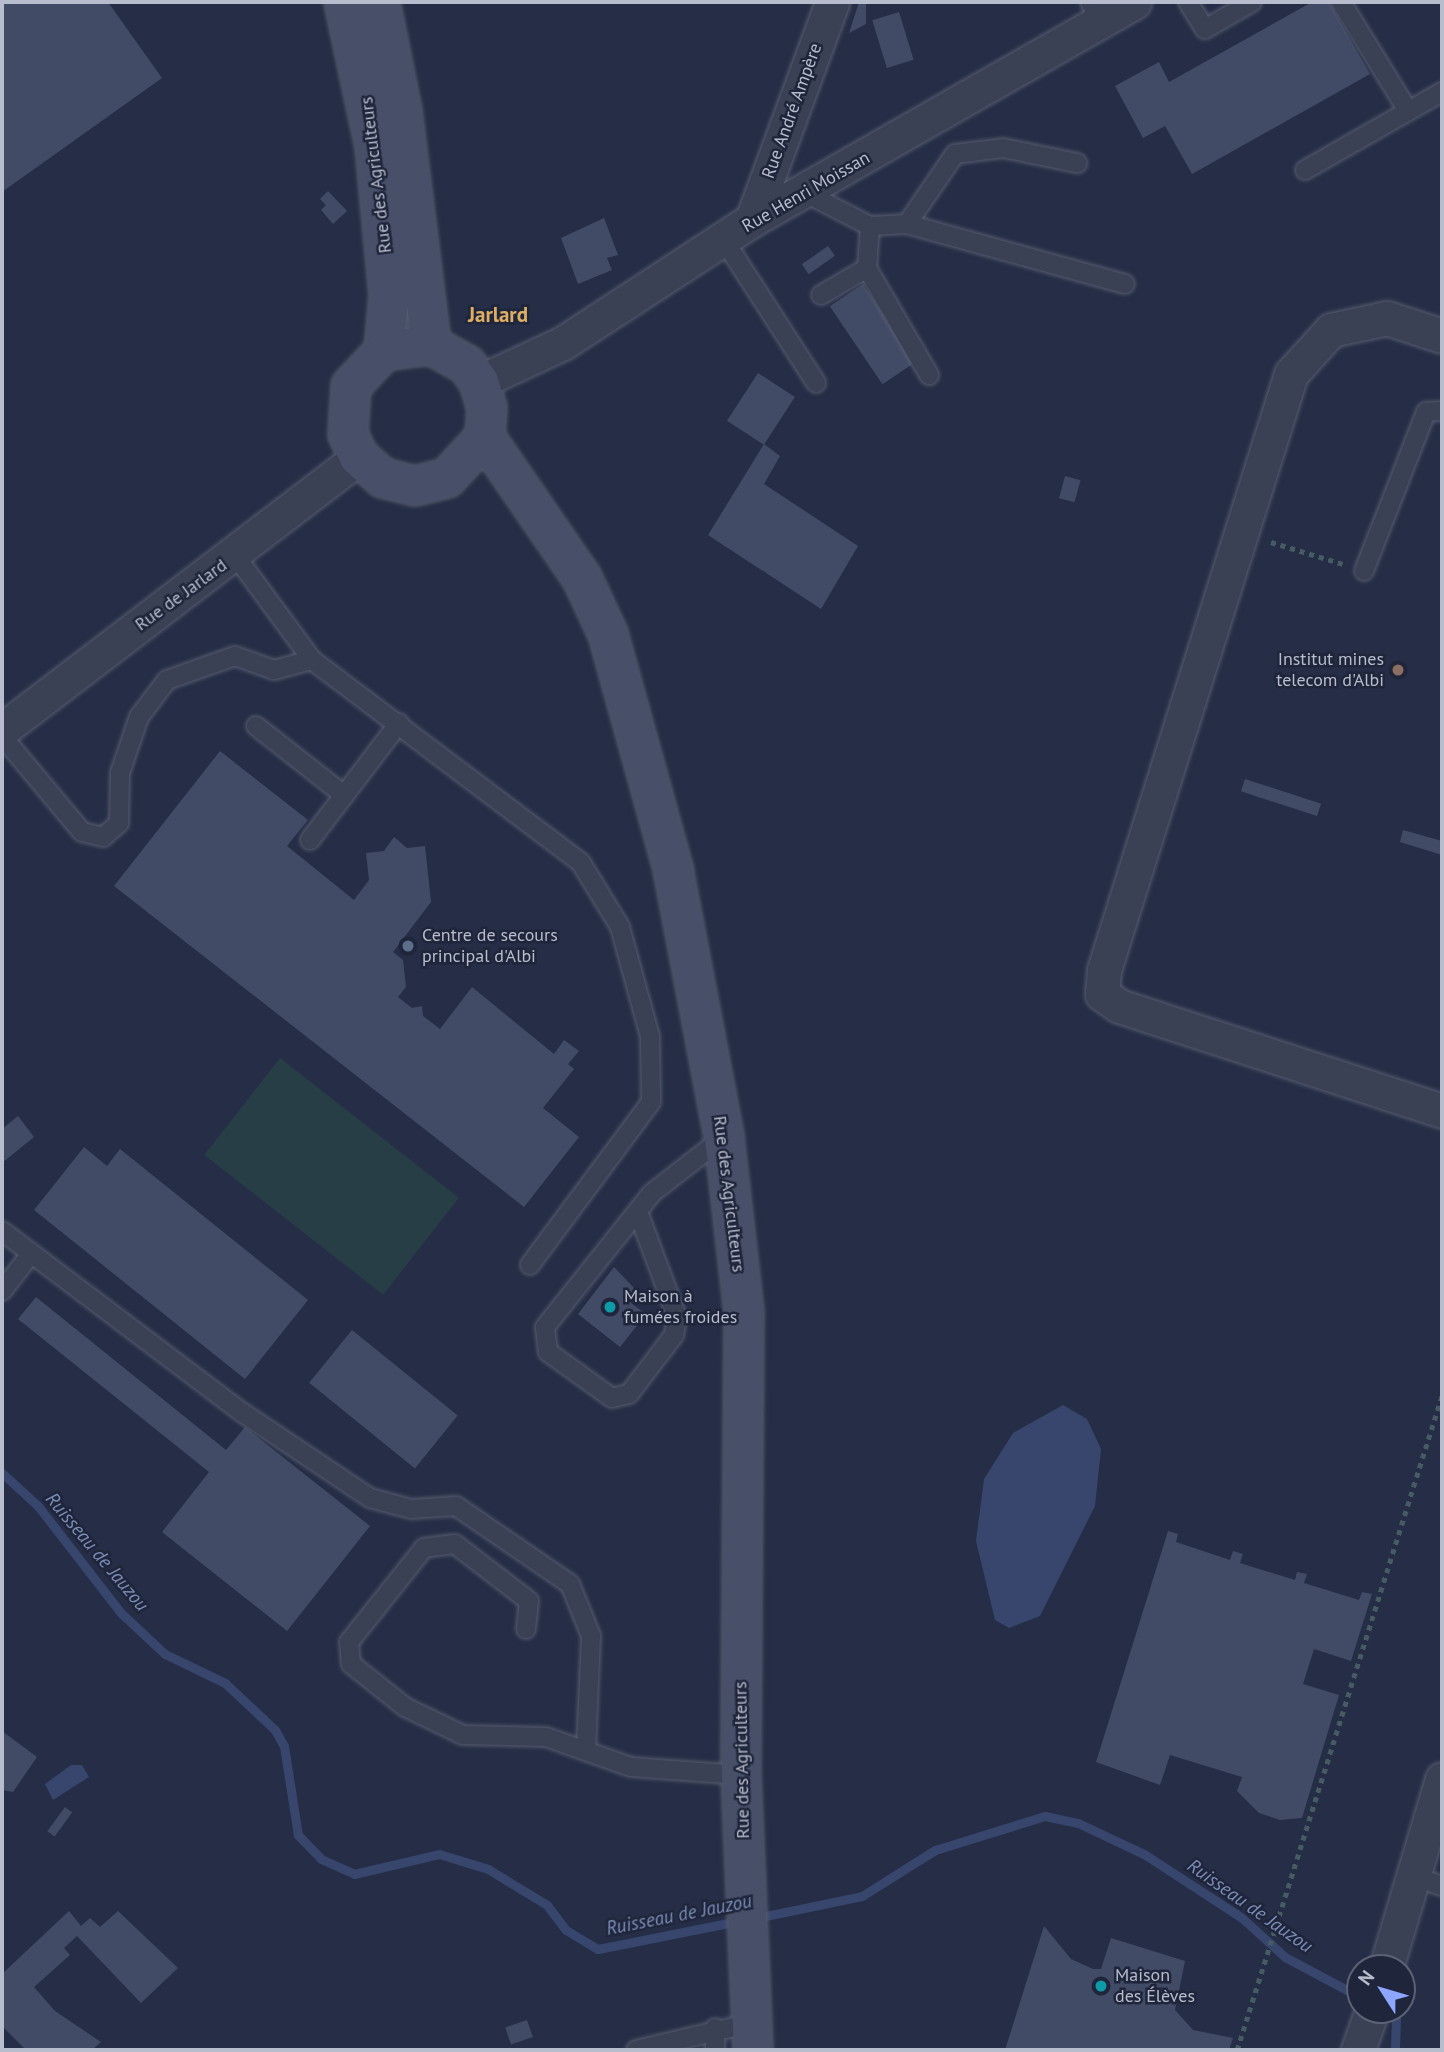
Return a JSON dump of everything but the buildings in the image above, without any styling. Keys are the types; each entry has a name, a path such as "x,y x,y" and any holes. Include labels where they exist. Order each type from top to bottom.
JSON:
{"street":[{"name":"Rue des Agriculteurs","path":"344,2 375,146 389,296 384,351"},
{"name":"Rue des Agriculteurs","path":"380,2 402,111 431,345"},
{"name":"Rue André Ampère","path":"752,220 832,2"},
{"name":"Rue Henri Moissan","path":"479,382 575,336 752,220 804,192 1096,11 1134,2"},
{"path":"1442,337 1387,318 1331,330 1291,374 1104,970 1102,994 1119,1006 1442,1111"},
{"path":"479,382 467,365 431,345 384,351 351,386 348,434 359,457 383,478 415,486 449,477 526,501"},
{"name":"Rue des Agriculteurs","path":"479,382 485,437 526,501 582,578 608,634 673,869 724,1137 744,1313 741,1775 747,1947 740,2034"},
{"path":"449,477 485,437"},
{"name":"Rue de Jarlard","path":"2,730 235,555 359,457"},
{"path":"1393,1954 1428,1881 1442,1779"}],"lane":[{"path":"1188,2 1205,29 1252,2"},
{"path":"1341,2 1408,111"},
{"path":"1305,170 1442,92"},
{"path":"906,224 955,154 1003,148 1077,163"},
{"path":"804,192 870,226 906,224 1125,284"},
{"path":"870,226 867,268 929,375"},
{"path":"724,240 816,383"},
{"path":"821,295 867,268"},
{"path":"1364,571 1426,412 1442,411"},
{"path":"235,555 312,660 399,723 597,881 620,927 650,1037 651,1102 530,1265"},
{"path":"2,736 82,832 103,837 119,823 120,773 138,717 167,680 235,656 274,670 312,660"},
{"path":"310,840 399,723"},
{"path":"256,726 344,795"},
{"path":"638,1212 677,1317 674,1335 629,1394 612,1398 548,1352 545,1327 652,1193 724,1137"},
{"path":"2,1231 30,1255 370,1498 411,1509 456,1506 570,1584 591,1636 586,1749"},
{"path":"2,1291 30,1255"},
{"path":"526,1629 529,1601 455,1544 424,1548 349,1642 351,1664 404,1707 463,1735 546,1737 586,1749 631,1768 741,1775"},
{"path":"636,2050 740,2034"},
{"path":"715,2050 740,2034"}],"path":[{"path":"1241,532 1364,571"},
{"path":"1237,2050 1442,1395"}],"shaded area":[{"path":"280,1058 459,1198 383,1295 204,1155"}],"water":[{"path":"1063,1405 1087,1419 1101,1449 1095,1506 1040,1616 1009,1628 995,1620 976,1541 984,1479 1013,1433"},
{"path":"71,1765 82,1765 89,1777 53,1800 45,1784"}],"waterway":[{"name":"Ruisseau de Jauzou","path":"2,1473 38,1506 121,1613 165,1654 225,1683 275,1730 284,1746 298,1835 321,1859 354,1874 439,1854 488,1869 547,1905 566,1930 598,1949 738,1921"},
{"name":"Ruisseau de Jauzou","path":"756,1918 862,1896 935,1850 1045,1816 1078,1823 1144,1854 1242,1918 1285,1957 1346,1990"},
{"name":"Ruisseau de Jauzou","path":"1395,2050 1396,2024"}],"place":[{"name":"Institut mines telecom d'Albi","path":"1398,670"},
{"name":"Centre de secours principal d'Albi","path":"408,946"},
{"name":"Maison à fumées froides","path":"610,1307"},
{"name":"Maison des Élèves","path":"1101,1986"}],"district":[{"name":"Jarlard","path":"498,315"}]}
